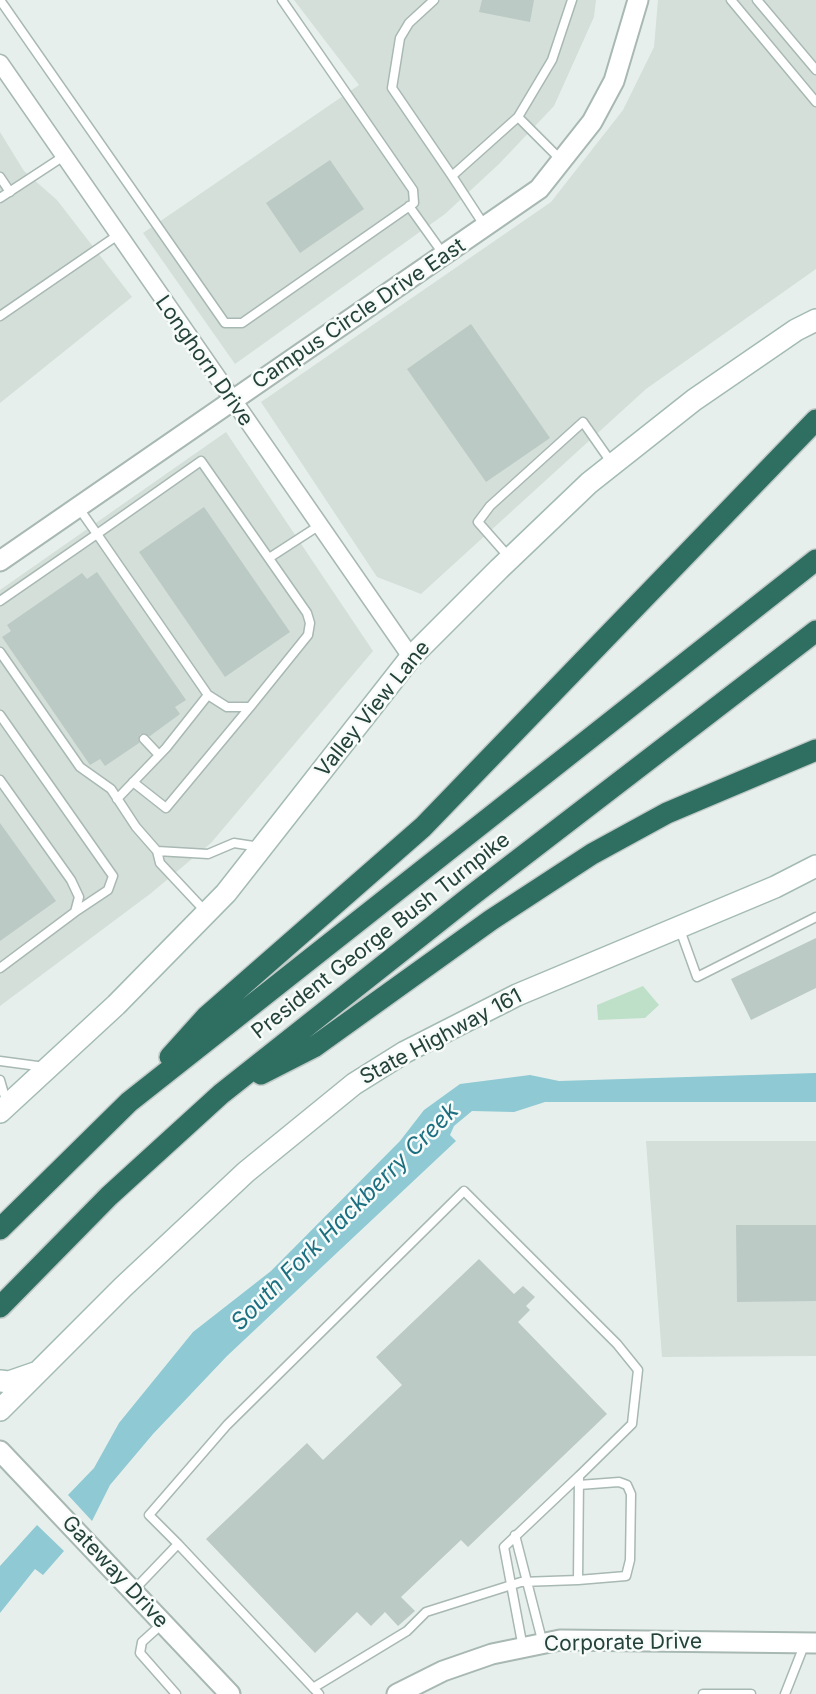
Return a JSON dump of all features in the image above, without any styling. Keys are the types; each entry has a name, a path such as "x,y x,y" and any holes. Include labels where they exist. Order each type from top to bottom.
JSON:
{"highway":[{"path":"129,1102 206,1017 423,827 816,420"},
{"name":"President George Bush Turnpike","path":"0,1229 129,1102 816,560"},
{"name":"President George Bush Turnpike","path":"0,1307 109,1196 221,1094 471,896 816,631"},
{"path":"221,1094 314,1047 491,920 610,843 698,799 816,750"}],"main road":[{"name":"Valley View Lane","path":"3,1109 116,1005 206,913 262,848 411,657 510,558 613,464 694,400 796,330 816,320"},
{"name":"State Highway 161","path":"0,1410 123,1287 246,1172 354,1084 405,1052 494,1005 775,887 816,866"},
{"path":"0,1381 9,1382 39,1372"}],"street":[{"name":"Campus Circle Drive East","path":"0,561 539,189 592,122 614,81 638,0"},
{"name":"Longhorn Drive","path":"0,63 411,657"},
{"name":"Gateway Drive","path":"0,1451 230,1694"},
{"name":"Corporate Drive","path":"397,1694 443,1671 492,1654 561,1640 810,1643"}],"lane":[{"path":"0,0 225,323 242,323 414,203 414,190 282,0"},
{"path":"434,0 409,23 400,38 392,88 486,228"},
{"path":"453,176 518,117 552,60 572,0"},
{"path":"731,0 816,102"},
{"path":"757,0 816,70"},
{"path":"518,117 563,162"},
{"path":"0,198 64,156"},
{"path":"0,177 10,192"},
{"path":"410,206 445,256"},
{"path":"0,316 118,235"},
{"path":"510,558 478,522 490,506 583,422 613,464"},
{"path":"0,601 201,461 307,613 309,635 166,808 133,782"},
{"path":"78,507 208,695 227,707 250,707"},
{"path":"269,558 320,525"},
{"path":"0,652 80,767 111,789 157,851 160,863 206,913"},
{"path":"117,799 159,755 208,695"},
{"path":"0,715 113,876 108,890 0,968"},
{"path":"144,739 159,755"},
{"path":"0,780 71,880 79,897 75,912"},
{"path":"157,851 208,854 234,843 262,848"},
{"path":"678,927 697,977 816,917"},
{"path":"0,1060 48,1068"},
{"path":"0,1080 3,1109"},
{"path":"523,1648 512,1585 504,1547 579,1481 632,1424 638,1370 617,1344 464,1191 226,1425 149,1515 316,1691 407,1631 426,1612 512,1585 626,1576 630,1560 631,1494 627,1485 619,1482 579,1481"},
{"path":"578,1580 579,1481"},
{"path":"516,1535 530,1582 543,1644"},
{"path":"133,1591 178,1544"},
{"path":"163,1623 142,1642 140,1653 176,1694"},
{"path":"785,1694 810,1643"},
{"path":"703,1694 751,1694"}],"shaded area":[{"path":"294,0 596,0 594,17 554,106 499,164 445,214 235,364 143,233 359,85"},
{"path":"658,0 816,0 816,269 646,389 421,594 377,577 261,402 551,202 623,110 654,47"},
{"path":"0,132 24,171 57,200 132,297 0,403"},
{"path":"226,432 373,651 211,843 150,894 0,1006 0,590"},
{"path":"646,1141 816,1141 816,1356 662,1357"}],"green space":[{"path":"643,986 659,1005 645,1018 598,1020 597,1005"}],"water":[{"name":"South Fork Hackberry Creek","path":"816,1073 816,1102 545,1102 514,1112 472,1111 454,1126 450,1135 456,1141 227,1356 153,1434 110,1485 92,1521 68,1495 94,1468 119,1423 193,1332 271,1271 400,1141 424,1110 460,1084 530,1075 559,1081"},
{"path":"37,1525 64,1551 43,1575 35,1569 0,1613 0,1566"}],"building":[{"path":"482,0 534,0 530,22 479,12"},
{"path":"330,160 364,209 300,253 266,203"},
{"path":"471,324 550,438 486,482 407,369"},
{"path":"204,507 290,632 225,677 139,552"},
{"path":"97,572 186,700 175,707 180,714 150,736 140,734 139,743 105,766 100,759 90,765 2,637 11,631 7,625 82,573 87,579"},
{"path":"0,823 56,901 0,941"},
{"path":"816,938 816,988 751,1020 731,979"},
{"path":"736,1225 816,1225 816,1301 737,1302"},
{"path":"479,1259 514,1294 523,1286 535,1297 526,1306 530,1310 518,1322 607,1414 468,1547 461,1540 401,1597 415,1611 398,1626 385,1612 371,1626 357,1612 315,1653 206,1539 307,1443 323,1460 402,1385 376,1357"}]}
